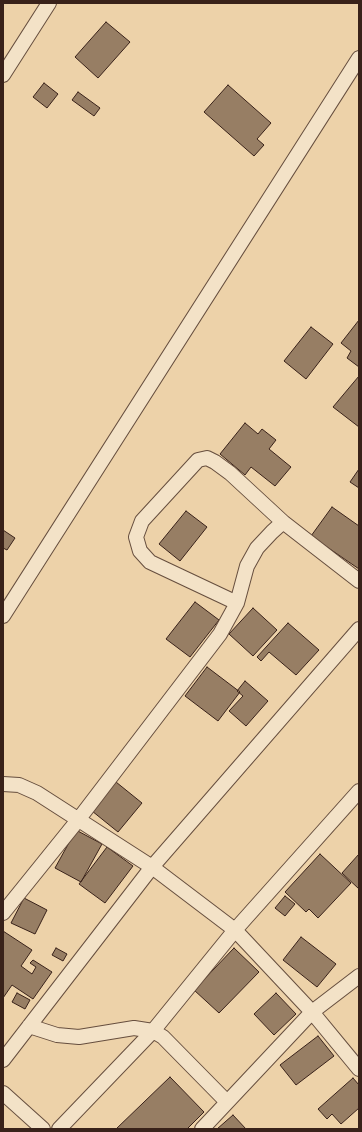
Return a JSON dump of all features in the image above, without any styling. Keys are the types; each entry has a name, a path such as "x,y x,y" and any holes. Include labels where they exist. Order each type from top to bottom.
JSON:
{"street":[{"path":"3,75 49,3"},
{"path":"3,616 359,58"},
{"path":"237,604 150,562 140,551 136,537 142,521 198,460 207,458 230,473 283,522 359,581"},
{"path":"3,913 78,820 220,634 237,604 247,566 257,548 283,522"},
{"path":"3,1060 152,867 359,629"},
{"path":"3,784 19,786 37,793 152,867 235,930 312,1012 359,1069"},
{"path":"59,1129 153,1031 235,930 359,791"},
{"path":"202,1129 312,1012 359,976"},
{"path":"29,1026 57,1035 80,1037 134,1028 153,1031 163,1037 227,1102"},
{"path":"3,1093 43,1129"}],"building":[{"path":"106,22 130,42 98,78 75,57"},
{"path":"44,83 58,94 47,108 33,97"},
{"path":"228,85 271,123 257,139 264,145 254,156 204,112"},
{"path":"78,92 100,108 94,116 72,100"},
{"path":"359,320 359,367 347,358 351,351 341,343"},
{"path":"311,327 333,344 306,379 284,361"},
{"path":"359,376 359,427 333,407"},
{"path":"245,423 258,434 262,429 276,440 269,449 291,467 275,486 251,467 245,475 220,454"},
{"path":"359,469 359,488 350,482"},
{"path":"332,507 359,526 359,569 311,536"},
{"path":"186,511 207,527 180,561 159,544"},
{"path":"3,530 15,538 7,550 3,548"},
{"path":"195,602 219,620 190,657 166,639"},
{"path":"253,608 277,630 253,656 229,634"},
{"path":"288,623 319,650 296,675 269,652 261,661 257,657"},
{"path":"207,667 240,692 218,721 185,696"},
{"path":"245,681 268,701 246,726 229,711 243,696 237,691"},
{"path":"116,782 142,803 118,832 92,811"},
{"path":"76,830 102,844 81,882 55,868"},
{"path":"107,847 133,866 105,903 79,884"},
{"path":"320,854 351,883 318,918 309,909 306,912 285,892"},
{"path":"359,854 359,889 342,873"},
{"path":"285,896 295,904 285,916 275,908"},
{"path":"24,898 47,910 35,934 11,923"},
{"path":"3,931 32,950 21,966 32,974 36,967 30,963 33,960 52,972 33,999 12,985 3,998"},
{"path":"301,937 336,964 317,987 283,960"},
{"path":"56,948 67,954 63,961 52,955"},
{"path":"234,948 259,972 219,1013 194,990"},
{"path":"17,993 30,1000 25,1009 12,1002"},
{"path":"276,993 296,1014 274,1035 254,1014"},
{"path":"318,1036 334,1056 296,1085 280,1065"},
{"path":"170,1077 204,1112 187,1129 116,1129"},
{"path":"353,1078 359,1085 359,1108 341,1124 332,1114 327,1119 318,1109"},
{"path":"233,1115 246,1129 217,1129"}]}
